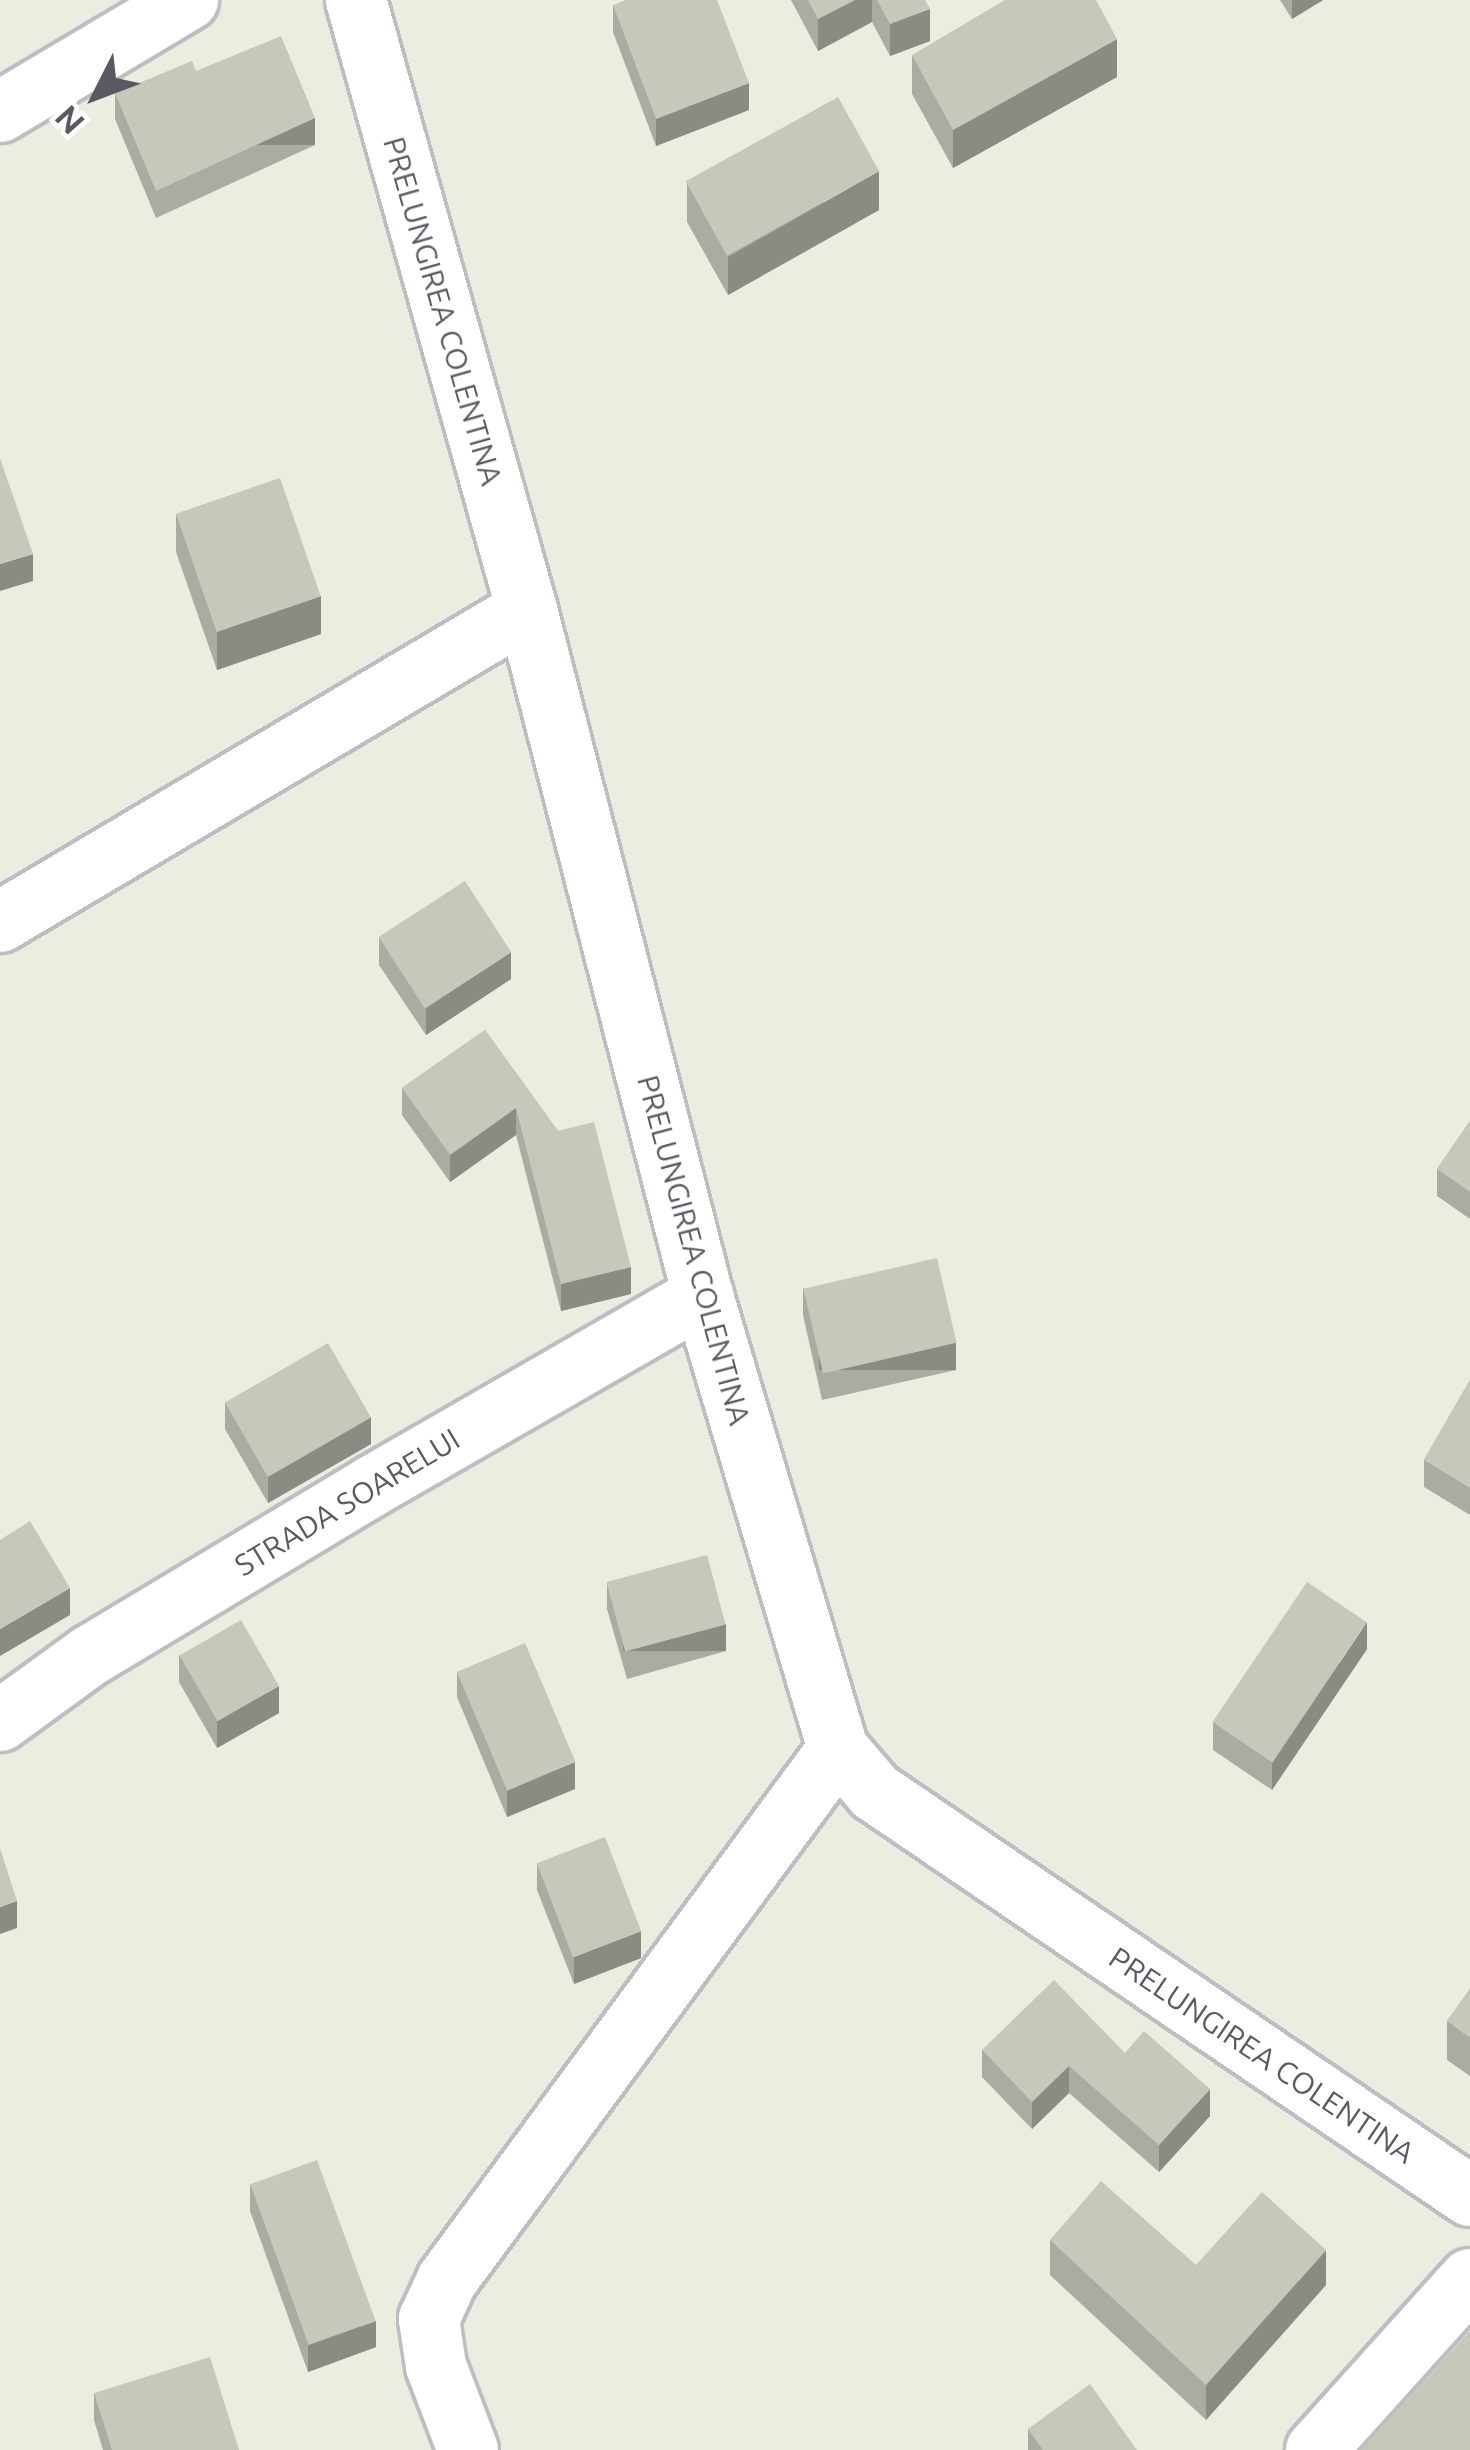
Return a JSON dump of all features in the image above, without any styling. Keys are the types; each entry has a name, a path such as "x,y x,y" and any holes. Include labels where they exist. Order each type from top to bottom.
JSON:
{"street":[{"path":"0,112 188,0"},
{"name":"PRELUNGIREA COLENTINA","path":"356,0 527,610 703,1297 838,1749 874,1792 1470,2196"},
{"path":"0,922 527,610"},
{"name":"STRADA SOARELUI","path":"0,1721 91,1655 371,1486 703,1297"},
{"path":"468,2450 436,2366 430,2319 447,2280 838,1749"},
{"path":"1316,2450 1470,2278"}],"building":[{"path":"626,0 717,0 749,83 656,119 613,5"},
{"path":"808,0 855,0 818,19"},
{"path":"877,0 925,0 930,9 890,24"},
{"path":"1005,0 1096,0 1117,39 953,130 912,55"},
{"path":"281,36 315,118 156,191 115,93 192,61 196,71"},
{"path":"838,97 879,171 727,256 686,181"},
{"path":"0,458 33,554 0,564"},
{"path":"280,478 321,596 217,632 176,514"},
{"path":"465,881 511,952 425,1008 379,937"},
{"path":"485,1030 558,1131 594,1122 631,1267 561,1284 516,1108 450,1155 402,1088"},
{"path":"1470,1121 1470,1192 1437,1169"},
{"path":"937,1258 957,1343 823,1374 804,1289"},
{"path":"328,1343 371,1417 268,1477 225,1402"},
{"path":"1470,1380 1470,1488 1424,1460"},
{"path":"30,1521 70,1588 0,1629 0,1540"},
{"path":"707,1555 726,1625 625,1651 607,1582"},
{"path":"1307,1582 1367,1622 1272,1762 1212,1722"},
{"path":"241,1620 279,1686 218,1721 180,1655"},
{"path":"525,1643 575,1762 507,1791 457,1672"},
{"path":"605,1837 641,1931 573,1957 537,1863"},
{"path":"0,1848 17,1901 0,1907"},
{"path":"1054,1980 1125,2053 1144,2031 1210,2089 1159,2145 1069,2066 1032,2102 982,2050"},
{"path":"1470,1989 1470,2038 1447,2021"},
{"path":"317,2160 375,2321 309,2345 250,2184"},
{"path":"1101,2181 1196,2265 1262,2192 1326,2250 1206,2385 1050,2240"},
{"path":"1470,2331 1470,2450 1361,2450"},
{"path":"210,2357 239,2450 112,2450 94,2393"},
{"path":"1090,2384 1137,2450 1043,2450 1028,2429"}]}
